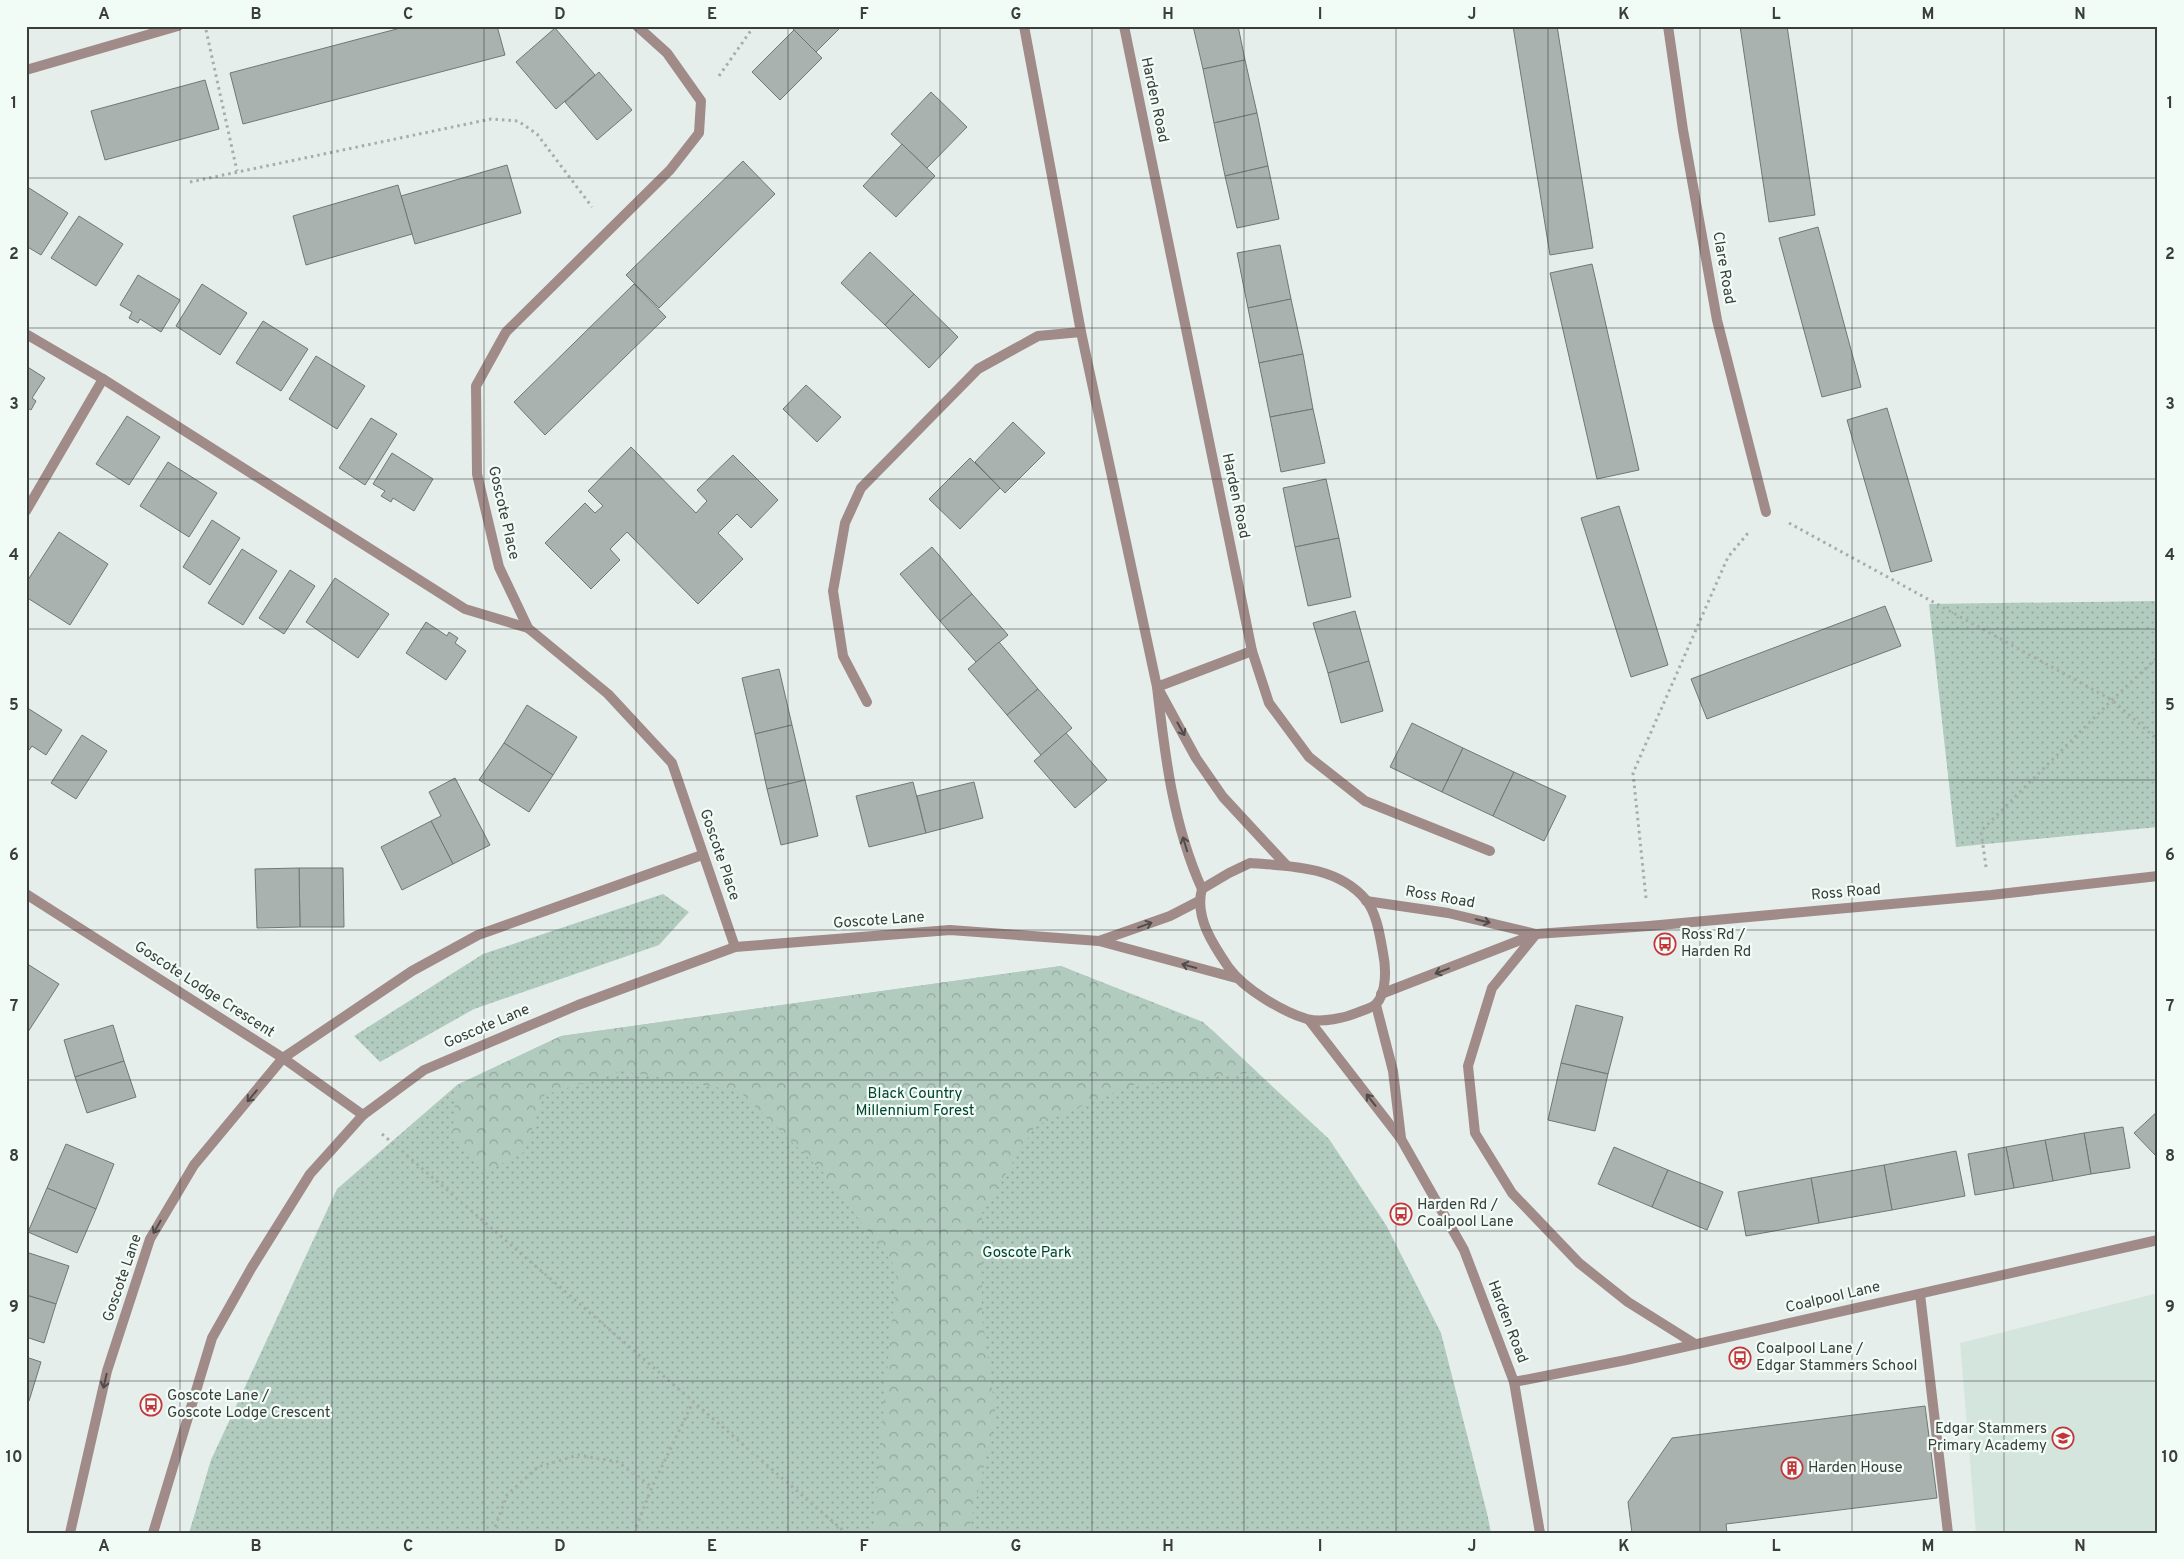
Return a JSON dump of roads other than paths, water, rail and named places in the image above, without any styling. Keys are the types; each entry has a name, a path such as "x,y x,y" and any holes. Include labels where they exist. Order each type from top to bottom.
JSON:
{"street":[{"path":"26,70 178,26"},
{"name":"Goscote Place","path":"637,26 668,53 701,101 699,133 670,170 506,332 476,386 477,474 499,567 528,628 608,694 672,763 735,947"},
{"path":"1024,26 1081,332 1158,687 1163,740 1175,812 1190,863 1202,889 1199,901 1211,942 1236,978 1282,1009 1309,1020 1350,1016 1376,1005 1381,994 1386,967 1379,928 1366,901 1349,885 1313,869 1250,863 1229,872 1202,889"},
{"name":"Harden Road","path":"1124,26 1252,650 1269,703 1309,757 1365,801 1490,851"},
{"name":"Clare Road","path":"1668,26 1683,130 1717,320 1766,512"},
{"path":"867,702 843,656 833,592 845,524 861,488 978,369 1038,336 1081,332"},
{"path":"26,334 103,379 465,609 528,628"},
{"path":"26,511 103,379"},
{"path":"1158,687 1252,650"},
{"path":"1158,687 1196,758 1223,797 1287,866"},
{"name":"Goscote Lane","path":"70,1533 107,1372 150,1239 194,1165 283,1058 412,970 478,935 702,855"},
{"name":"Ross Road","path":"1381,994 1536,934 1991,896 2158,876"},
{"name":"Goscote Lodge Crescent","path":"26,894 283,1058 363,1115"},
{"name":"Goscote Lane","path":"1099,941 1170,916 1199,901"},
{"name":"Ross Road","path":"1366,901 1448,913 1536,934"},
{"name":"Goscote Lane","path":"153,1533 212,1338 252,1266 310,1174 363,1115 424,1070 578,1005 735,947 950,930 1099,941 1236,978"},
{"path":"1536,934 1492,988 1468,1066 1475,1133 1512,1193 1579,1263 1628,1302 1695,1344"},
{"name":"Harden Road","path":"1376,1005 1393,1071 1401,1139"},
{"name":"Harden Road","path":"1309,1020 1401,1139 1464,1250 1514,1382 1540,1533"},
{"name":"Coalpool Lane","path":"1514,1382 1626,1360 2158,1240"},
{"path":"1920,1294 1948,1533"}],"place":[{"name":"Ross Rd / Harden Rd","path":"1665,944"},
{"name":"Harden Rd / Coalpool Lane","path":"1401,1214"},
{"name":"Coalpool Lane / Edgar Stammers School","path":"1740,1358"},
{"name":"Goscote Lane / Goscote Lodge Crescent","path":"151,1405"},
{"name":"Edgar Stammers Primary Academy","path":"2063,1438"},
{"name":"Harden House","path":"1792,1468"}],"park label":[{"name":"Black Country Millennium Forest","path":"915,1102"},
{"name":"Goscote Park","path":"1027,1253"}]}
